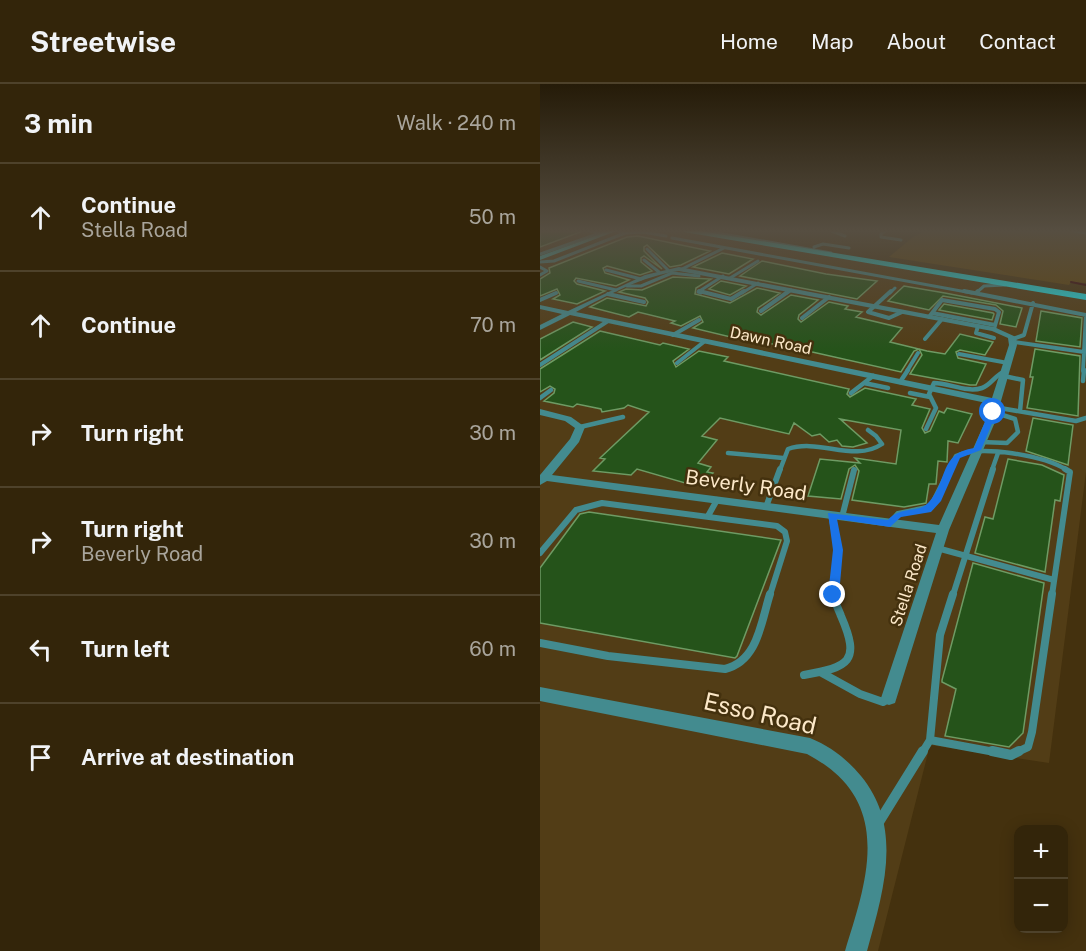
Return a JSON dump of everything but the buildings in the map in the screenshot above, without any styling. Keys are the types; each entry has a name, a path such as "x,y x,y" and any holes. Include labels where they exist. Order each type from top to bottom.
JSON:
{"main road":[{"path":"921,270 1086,297"},
{"path":"959,270 1086,291"}],"street":[{"path":"540,328 641,279 674,270"},
{"path":"690,270 978,326 994,327 1009,335 1013,340"},
{"name":"Dawn Road","path":"540,307 873,376 900,382 930,393 994,407"},
{"name":"Stella Road","path":"890,698 943,530 994,407 1013,340"},
{"path":"540,412 568,419 580,427 575,440 542,480"},
{"name":"Beverly Road","path":"542,480 717,500 943,530"},
{"name":"Esso Road","path":"540,694 810,746 843,768 869,805 879,849 878,874 856,951"}],"lane":[{"path":"608,270 641,279"},
{"path":"658,270 661,273"},
{"path":"739,270 698,292 731,299 758,283"},
{"path":"853,270 1033,303 1086,315 1083,381"},
{"path":"938,270 977,277 1000,284"},
{"path":"627,286 641,286 661,273 678,272 699,276"},
{"path":"578,281 616,290"},
{"path":"976,293 986,286 1012,285"},
{"path":"875,306 895,288"},
{"path":"761,311 791,290"},
{"path":"540,300 556,293"},
{"path":"608,294 644,302"},
{"path":"802,318 829,297"},
{"path":"944,300 995,309 999,312 994,327 930,315 940,301 944,300"},
{"path":"1013,340 1024,335 1033,303"},
{"path":"925,339 942,319"},
{"path":"674,335 699,320"},
{"path":"540,365 608,321"},
{"path":"978,326 976,333 994,338"},
{"path":"1013,340 1084,352"},
{"path":"677,363 705,341"},
{"path":"988,359 992,351"},
{"path":"900,382 918,353"},
{"path":"959,354 988,359 1023,380 1020,411"},
{"path":"926,429 936,408 930,393 934,383 970,389 980,388 989,384 997,374 1006,370"},
{"path":"851,393 873,376"},
{"path":"864,382 888,388"},
{"path":"540,398 551,390"},
{"path":"909,393 930,393"},
{"path":"994,407 1076,422 1086,418"},
{"path":"890,523 898,514 931,507 956,456 979,446 1006,444 1015,438 1018,432 1015,419 994,407"},
{"path":"580,427 623,417"},
{"path":"766,507 784,455 791,447 811,444 843,451 871,451 882,444 876,435 868,430"},
{"path":"930,740 1011,755 1028,747 1032,732 1070,472 1055,464 998,453 979,446"},
{"path":"728,453 784,455"},
{"path":"876,828 930,740 940,635 998,453"},
{"path":"804,675 822,673 844,664 852,653 849,634 834,600 838,550 837,516 854,470"},
{"path":"708,516 717,500"},
{"path":"540,643 608,656 719,670 734,668 752,652 787,541 785,532 777,526 616,504 587,506 576,510 541,551"},
{"path":"937,548 1054,580"},
{"path":"822,673 877,701 885,702 890,698"}],"shaded area":[{"path":"540,270 916,270 1086,299 1086,472 1049,763 930,745 878,951 540,951"},
{"path":"976,270 1086,270 1086,283 1071,282 1069,285"}],"waterway":[{"path":"1071,282 1086,285"}],"route":[{"path":"833,595 838,550 831,515 890,523 898,514 928,510 936,501 956,456 977,450 993,412"}]}
